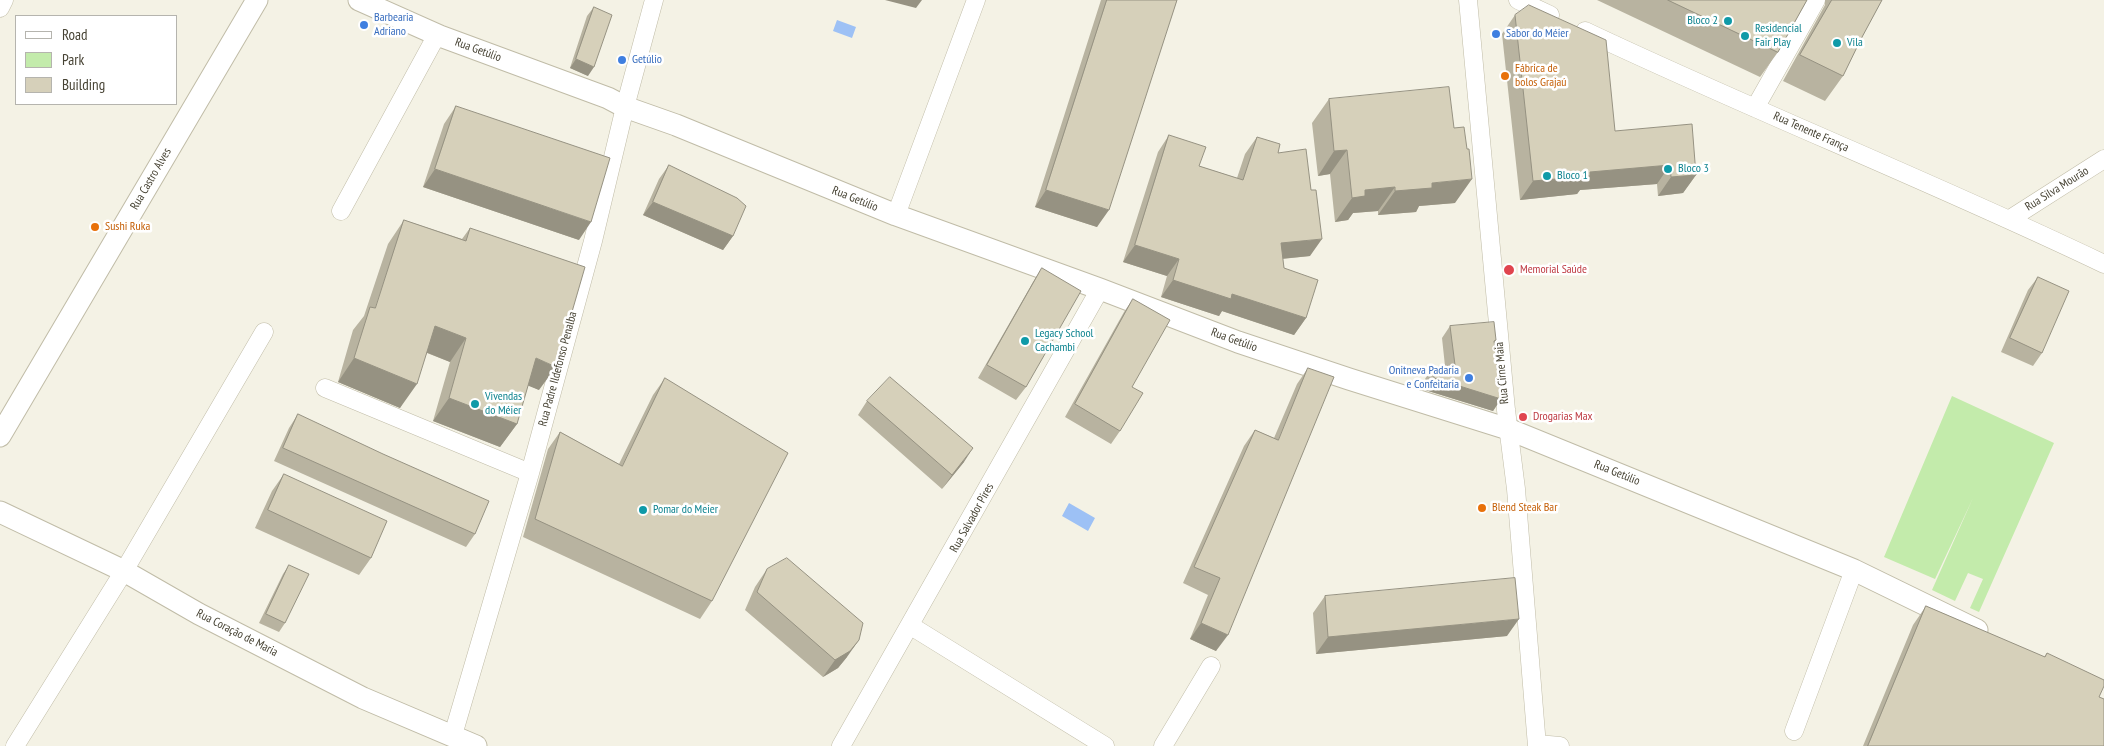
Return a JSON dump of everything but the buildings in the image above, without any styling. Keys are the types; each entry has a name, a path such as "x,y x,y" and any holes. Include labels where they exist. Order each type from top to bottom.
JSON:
{"street":[{"path":"0,8 4,0"},
{"name":"Rua Castro Alves","path":"0,436 257,0"},
{"name":"Rua Getúlio","path":"359,0 440,36 599,95 896,215 1257,348 1508,429 1854,570 1997,639"},
{"name":"Rua Padre Ildefonso Penalba","path":"453,735 530,473 593,241 625,107 654,0"},
{"path":"896,215 976,0"},
{"name":"Rua Cirne Maia","path":"1468,0 1508,429 1516,488 1537,745"},
{"name":"Rua Tenente França","path":"1518,0 1666,69 2010,219 2104,264"},
{"path":"1755,108 1816,0"},
{"path":"341,211 433,42 440,36"},
{"name":"Rua Silva Mourão","path":"2010,219 2104,159"},
{"name":"Rua Salvador Pires","path":"841,746 911,626 1100,289"},
{"path":"15,746 124,571 264,332"},
{"path":"325,388 530,473"},
{"name":"Rua Coração de Maria","path":"0,512 124,571 199,614 363,698 476,746"},
{"path":"1794,731 1854,570"},
{"path":"911,626 1106,746"},
{"path":"1163,746 1211,666"},
{"path":"1537,745 1560,746"}],"green space":[{"path":"1952,396 2054,443 1979,612 1970,608 1983,579 1968,573 1955,601 1932,590 1973,498 1935,579 1884,557"}],"water":[{"path":"837,20 856,27 852,38 833,31"},
{"path":"1069,503 1095,518 1088,531 1062,516"}],"place":[{"name":"Bloco 2","path":"1728,21"},
{"name":"Barbearia Adriano","path":"364,25"},
{"name":"Sabor do Méier","path":"1496,34"},
{"name":"Residencial Fair Play","path":"1745,36"},
{"name":"Vila","path":"1837,43"},
{"name":"Getúlio","path":"622,60"},
{"name":"Fábrica de bolos Grajaú","path":"1505,76"},
{"name":"Bloco 3","path":"1668,169"},
{"name":"Bloco 1","path":"1547,176"},
{"name":"Sushi Ruka","path":"95,227"},
{"name":"Memorial Saúde","path":"1509,270"},
{"name":"Legacy School Cachambi","path":"1025,341"},
{"name":"Onitneva Padaria e Confeitaria","path":"1469,378"},
{"name":"Vivendas do Méier","path":"475,404"},
{"name":"Drogarias Max","path":"1523,417"},
{"name":"Blend Steak Bar","path":"1482,508"},
{"name":"Pomar do Meier","path":"643,510"}]}
